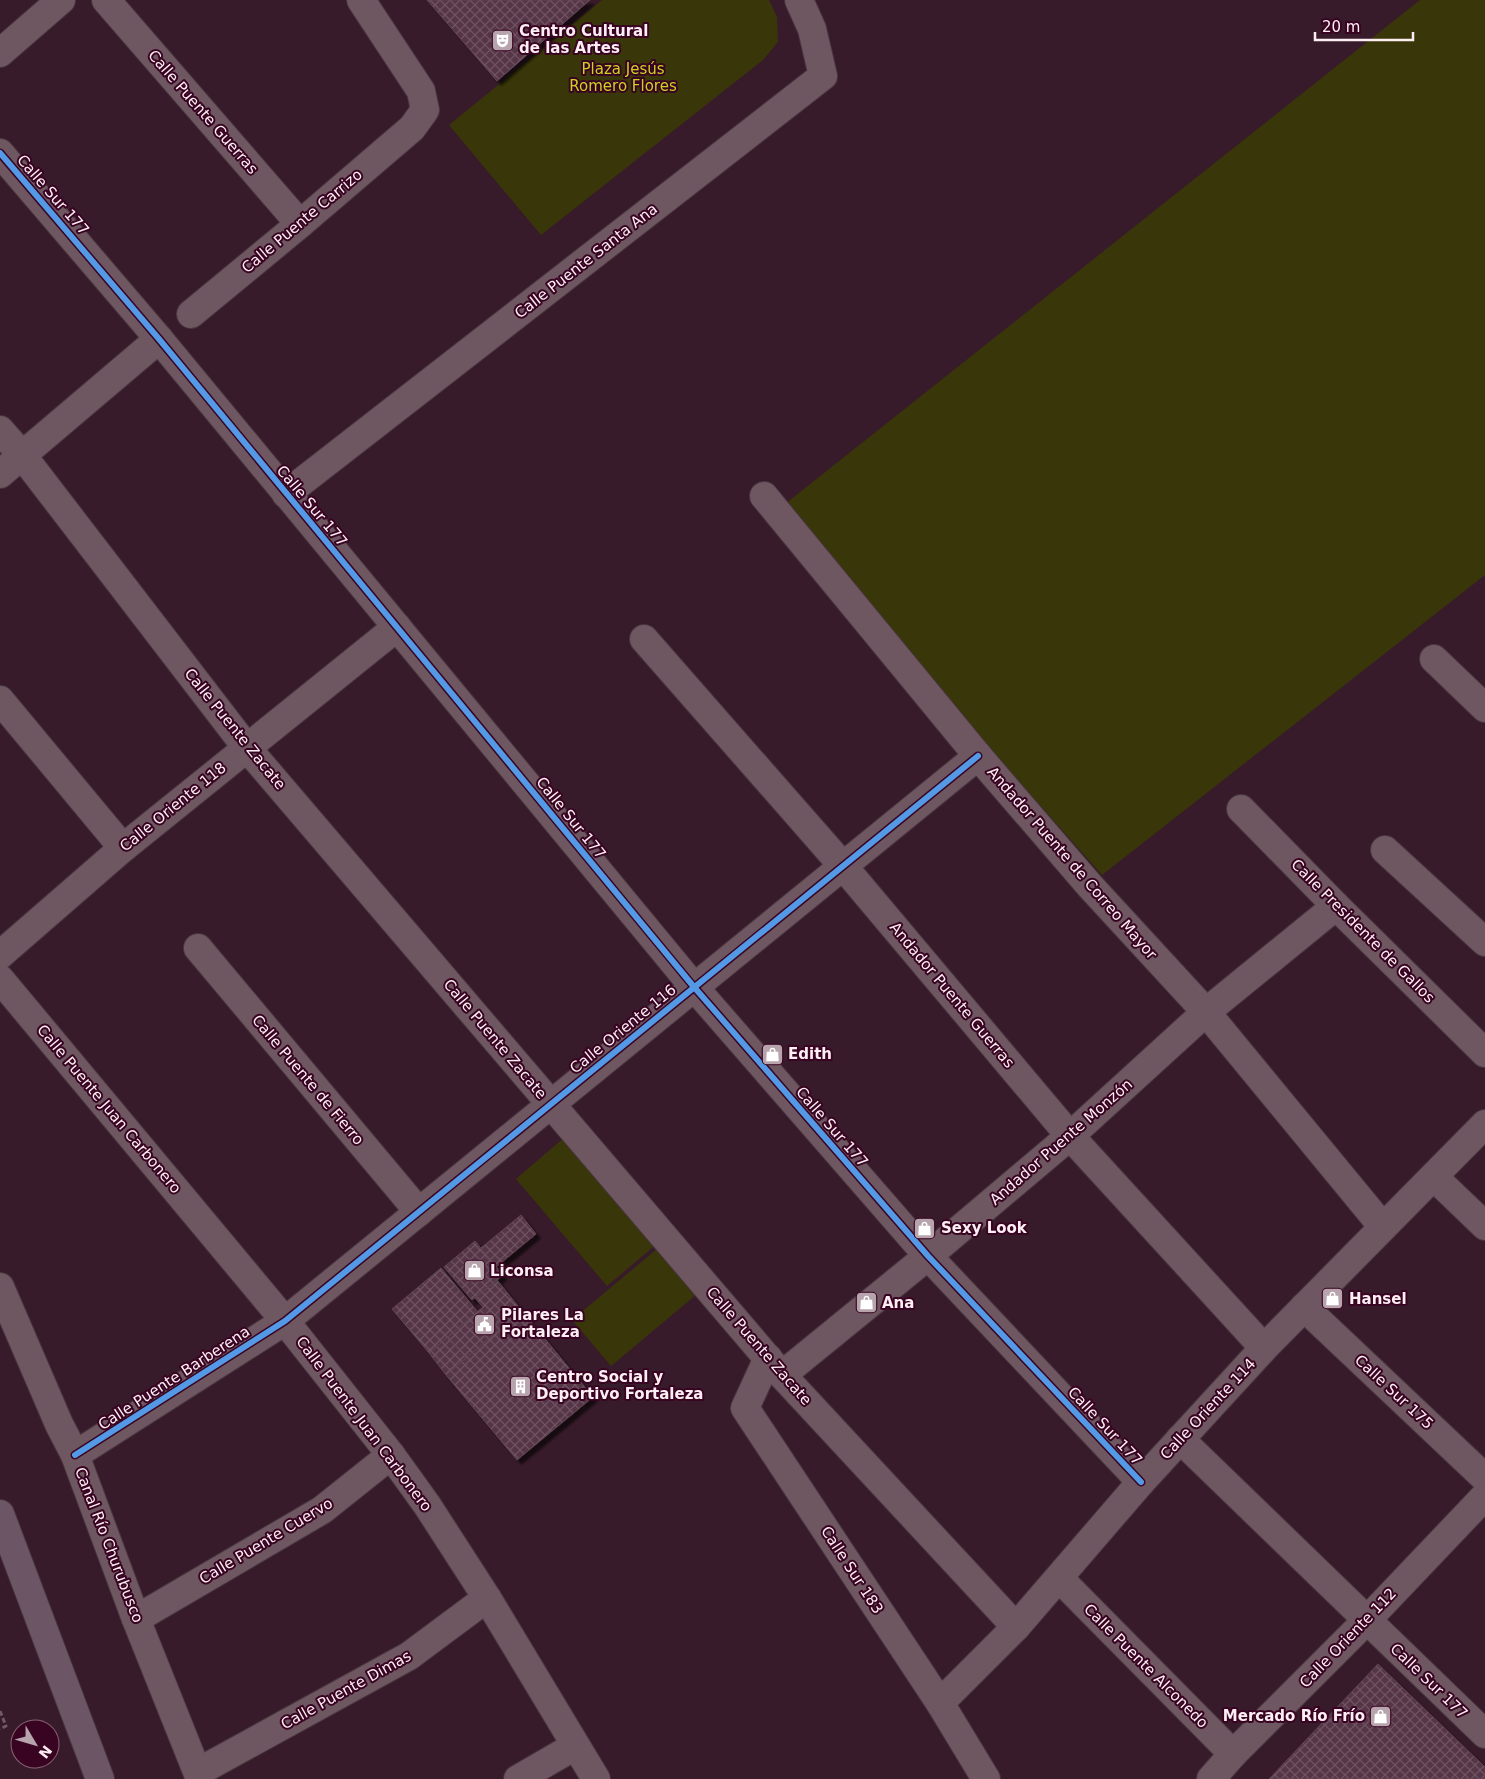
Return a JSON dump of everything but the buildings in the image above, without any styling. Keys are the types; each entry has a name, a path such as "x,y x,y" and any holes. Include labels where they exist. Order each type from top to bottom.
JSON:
{"main road":[{"path":"0,1514 100,1779"}],"street":[{"path":"0,53 61,0"},
{"name":"Calle Puente Guerras","path":"106,0 300,224"},
{"name":"Calle Puente Carrizo","path":"191,314 412,128 425,110 421,91 360,0"},
{"name":"Calle Puente Santa Ana","path":"286,494 822,76 812,29 799,0"},
{"name":"Calle Sur 177","path":"0,153 159,339 694,988 928,1256 1141,1482"},
{"path":"0,474 159,339"},
{"name":"Calle Puente Zacate","path":"0,430 22,455 247,748 775,1366 1016,1626"},
{"name":"Andador Puente de Correo Mayor","path":"764,496 978,756 1090,886 1206,1012 1384,1227"},
{"name":"Calle Oriente 118","path":"0,954 123,848 397,627"},
{"name":"Andador Puente Guerras","path":"644,639 843,866 1070,1136 1264,1348"},
{"path":"1434,659 1485,708"},
{"path":"0,700 123,848"},
{"name":"Calle Oriente 116","path":"285,1321 978,756"},
{"name":"Calle Presidente de Gallos","path":"1241,809 1485,1053"},
{"path":"1385,850 1485,942"},
{"name":"Andador Puente Monzón","path":"775,1366 928,1256 1070,1136 1206,1012 1336,906"},
{"name":"Calle Puente de Fierro","path":"198,948 419,1212"},
{"name":"Calle Puente Juan Carbonero","path":"0,979 285,1321 391,1455 427,1505 487,1598 596,1779"},
{"name":"Calle Oriente 114","path":"940,1703 1016,1626 1141,1482 1264,1348 1485,1124"},
{"path":"1434,1177 1485,1226"},
{"name":"Canal Río Churubusco","path":"0,1287 59,1424 75,1455 136,1619 199,1775"},
{"name":"Calle Sur 175","path":"1304,1306 1485,1478"},
{"name":"Calle Puente Barberena","path":"75,1455 285,1321"},
{"name":"Calle Sur 183","path":"775,1366 745,1408 940,1703 986,1779"},
{"name":"Calle Sur 177","path":"1180,1439 1485,1734"},
{"name":"Calle Puente Cuervo","path":"136,1619 322,1510 391,1455"},
{"name":"Calle Oriente 112","path":"1211,1779 1233,1754 1367,1620 1485,1496"},
{"name":"Calle Puente Alconedo","path":"1059,1578 1233,1754"},
{"name":"Calle Puente Dimas","path":"199,1775 409,1656 487,1598"},
{"path":"518,1779 575,1746"}],"path":[{"path":"0,1711 6,1726 0,1729"}],"green space":[{"name":"Plaza Jesús Romero Flores","path":"602,0 769,0 777,17 778,42 763,60 541,235 449,125"},
{"path":"1420,0 1485,0 1485,575 1102,875 989,748 785,504"},
{"path":"573,1130 664,1238 607,1286 516,1179"},
{"path":"664,1243 703,1289 611,1366 572,1320"}],"cycle path":[{"path":"0,153 159,339 694,987 928,1256 1141,1482"},
{"path":"75,1455 285,1321 978,756"}],"place":[{"name":"Centro Cultural de las Artes","path":"503,40"},
{"name":"Edith","path":"772,1054"},
{"name":"Sexy Look","path":"925,1228"},
{"name":"Liconsa","path":"474,1271"},
{"name":"Hansel","path":"1333,1299"},
{"name":"Ana","path":"866,1303"},
{"name":"Pilares La Fortaleza","path":"485,1324"},
{"name":"Centro Social y Deportivo Fortaleza","path":"520,1386"},
{"name":"Mercado Río Frío","path":"1381,1716"}]}
